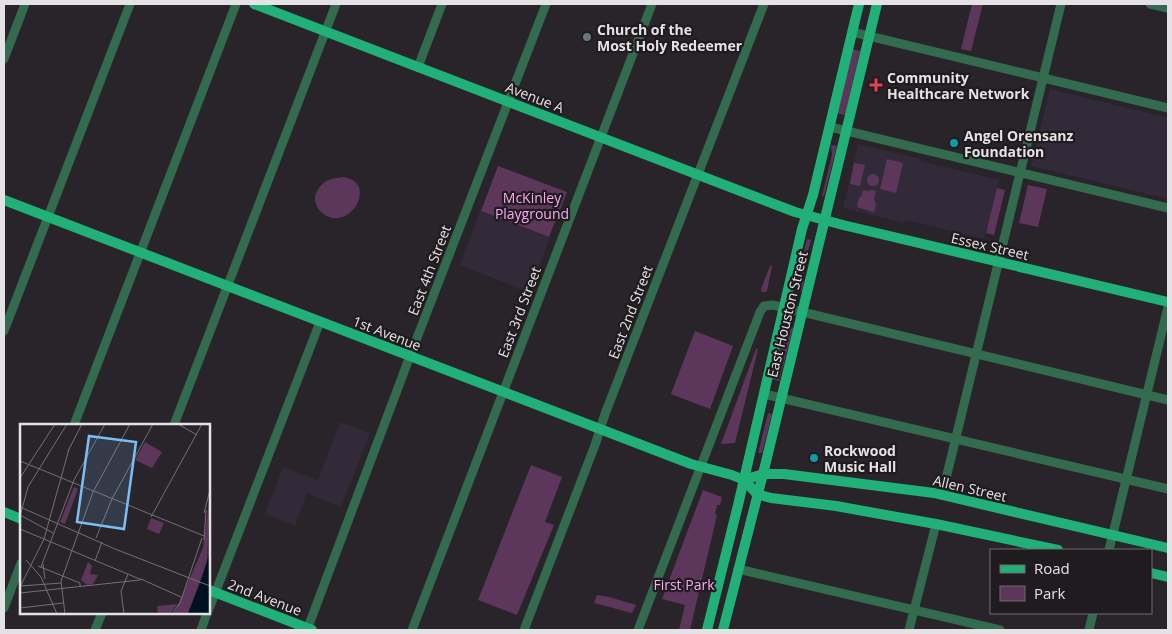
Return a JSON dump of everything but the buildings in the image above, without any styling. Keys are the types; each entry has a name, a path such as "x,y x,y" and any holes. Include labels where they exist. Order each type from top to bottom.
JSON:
{"main road":[{"name":"Avenue A","path":"254,4 806,215"},
{"name":"East Houston Street","path":"707,630 802,229 813,195 859,4"},
{"name":"East Houston Street","path":"723,630 763,474 877,4"},
{"name":"1st Avenue","path":"4,200 700,467 744,480"},
{"name":"Essex Street","path":"806,215 1168,302"},
{"path":"763,474 744,480 757,494 771,498 836,506 936,524 1053,549"},
{"name":"Allen Street","path":"763,474 784,474 942,495 1168,548"},
{"path":"4,512 20,519"},
{"path":"1152,573 1168,577"},
{"name":"2nd Avenue","path":"212,591 309,630"}],"street":[{"path":"4,59 25,4"},
{"path":"4,331 130,4"},
{"path":"74,424 236,4"},
{"path":"174,424 336,4"},
{"path":"418,67 442,4"},
{"name":"East 4th Street","path":"309,630 410,356 546,4"},
{"name":"East 3rd Street","path":"412,630 652,4"},
{"name":"East 2nd Street","path":"524,630 764,4"},
{"path":"942,495 1061,4"},
{"path":"1150,4 1168,8"},
{"path":"852,32 1168,108"},
{"path":"830,127 1168,208"},
{"path":"638,630 760,312 764,306 784,308 1168,400"},
{"path":"1109,549 1168,307"},
{"path":"212,591 320,322"},
{"path":"764,394 1168,489"},
{"path":"909,630 936,524"},
{"path":"4,608 20,566"},
{"path":"738,569 1000,630"},
{"path":"95,630 102,614"},
{"path":"201,630 207,614"},
{"path":"1089,630 1094,614"}],"shaded area":[{"path":"1050,89 1168,118 1168,199 1031,166"},
{"path":"858,144 999,180 984,239 906,220 904,223 843,208"},
{"path":"480,211 550,238 529,292 460,265"},
{"path":"340,422 370,433 341,507 307,493 295,526 265,514 283,467 318,480"}],"green space":[{"path":"972,4 983,4 971,51 961,49"},
{"path":"852,49 860,51 845,115 836,113"},
{"path":"831,145 837,146 824,196 822,196 832,155"},
{"path":"887,159 903,163 896,193 880,189"},
{"path":"854,163 865,165 860,186 850,184"},
{"name":"McKinley Playground","path":"498,166 567,192 549,237 481,211"},
{"path":"871,174 875,174 879,180 875,186 871,186 867,182 867,178"},
{"path":"343,177 353,181 359,187 358,203 345,216 336,218 327,216 318,209 316,204 317,190 327,181"},
{"path":"1028,185 1047,189 1038,227 1019,223"},
{"path":"997,188 1005,190 994,235 986,233"},
{"path":"863,190 876,191 874,200 876,203 875,211 872,212 857,207"},
{"path":"807,239 811,240 804,266 802,291 798,290 801,279 801,263"},
{"path":"770,266 772,266 767,291 762,292 761,289"},
{"path":"786,326 793,328 779,381 772,379"},
{"path":"695,331 733,346 710,409 671,394"},
{"path":"756,349 758,349 735,443 721,444"},
{"path":"768,413 772,414 762,453 758,453"},
{"path":"531,465 562,477 545,522 554,525 517,615 478,600"},
{"name":"First Park","path":"703,490 722,497 720,505 717,505 715,514 717,515 690,630 679,630 685,605 662,599"},
{"path":"597,595 636,605 632,613 594,603"}],"place":[{"name":"Church of the Most Holy Redeemer","path":"587,37"},
{"name":"Community Healthcare Network","path":"876,85"},
{"name":"Angel Orensanz Foundation","path":"954,143"},
{"name":"Rockwood Music Hall","path":"814,458"}]}
